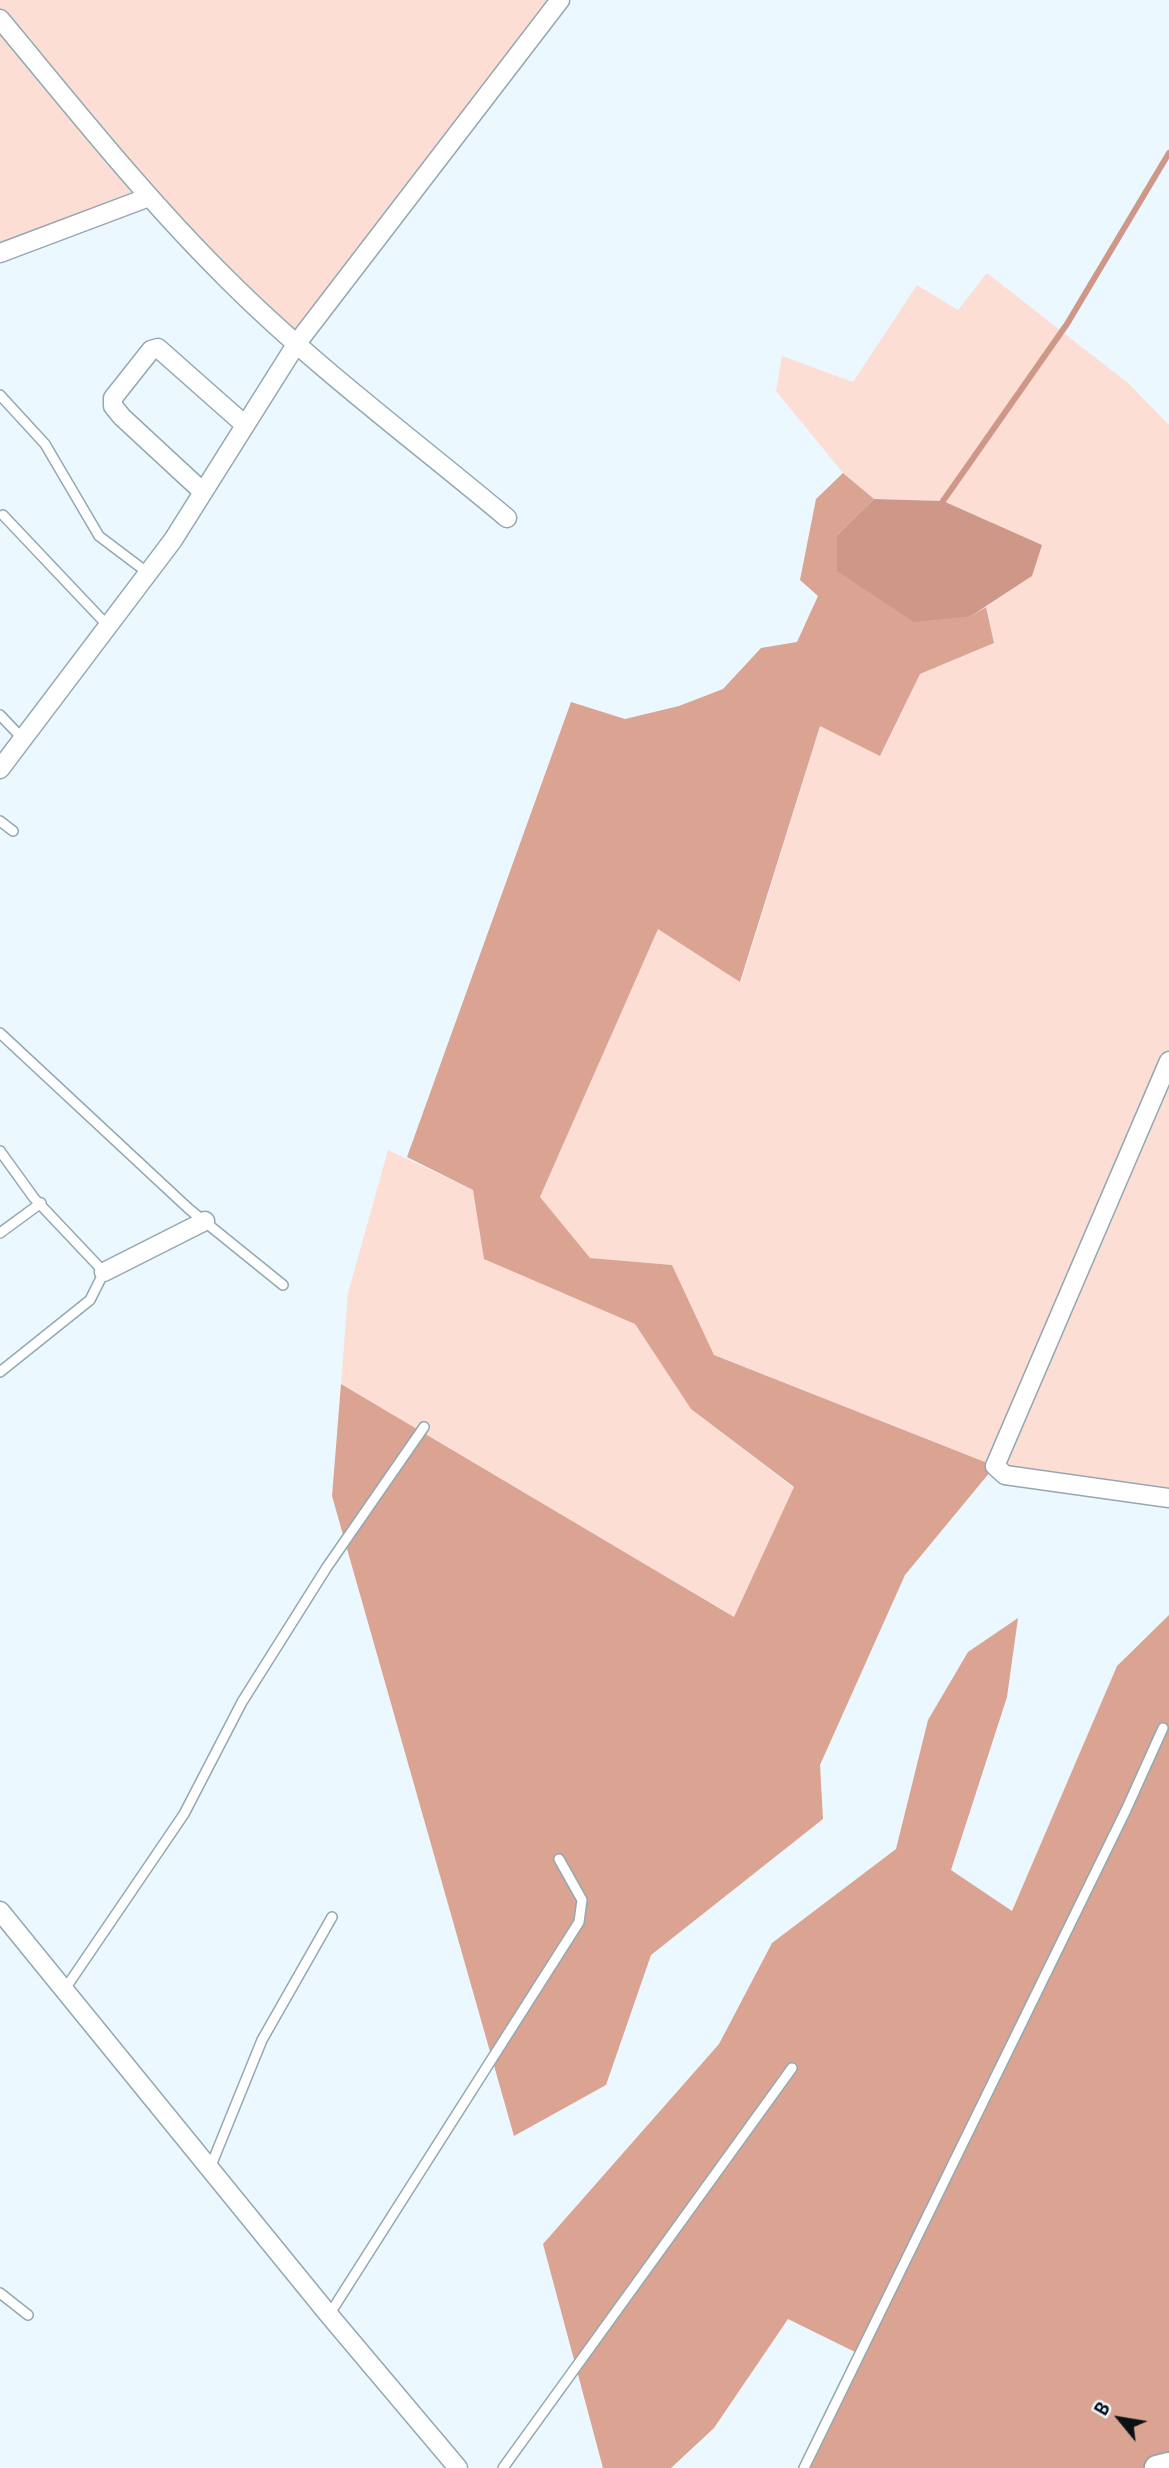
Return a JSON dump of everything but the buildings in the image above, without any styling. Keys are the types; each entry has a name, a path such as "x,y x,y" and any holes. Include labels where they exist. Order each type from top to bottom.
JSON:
{"street":[{"path":"0,769 148,573 203,492 297,343 560,0"},
{"path":"0,19 149,197 228,281 297,343 507,518"},
{"path":"0,253 149,197"},
{"path":"203,492 122,417 113,406 114,398 150,350 158,348 245,425"},
{"path":"1169,1061 995,1466 1005,1475 1169,1498"},
{"path":"104,1272 205,1221"},
{"path":"0,1911 329,2315 458,2468"},
{"path":"1157,2468 1169,2465"}],"lane":[{"path":"0,396 45,444 99,537 148,573"},
{"path":"3,515 108,626"},
{"path":"0,715 23,739"},
{"path":"0,821 13,831"},
{"path":"0,1033 205,1221 283,1285"},
{"path":"0,1151 34,1198 104,1272 90,1300 0,1372"},
{"path":"0,1233 41,1203"},
{"path":"65,1989 184,1814 242,1702 320,1578 424,1427"},
{"path":"804,2468 1126,1810 1163,1728"},
{"path":"329,2315 579,1922 582,1900 559,1859"},
{"path":"210,2168 262,2040 332,1917"},
{"path":"503,2468 792,2068"},
{"path":"0,2293 29,2315"}],"shaded area":[{"path":"0,0 560,0 297,343 150,197 0,253"},
{"path":"987,273 1129,384 1169,425 1169,1496 995,1466 714,1355 672,1265 589,1258 540,1197 658,928 741,982 820,726 881,755 920,674 994,643 986,607 1032,576 1041,545 943,501 874,499 843,473 776,391 782,356 853,382 917,285 958,310"},
{"path":"843,473 874,499 837,535 971,616 986,607 994,643 920,674 880,756 820,726 740,982 658,929 540,1197 590,1258 672,1265 714,1355 995,1466 905,1575 820,1765 823,1819 651,1955 606,2085 514,2136 332,1496 341,1384 734,1617 794,1487 691,1409 635,1324 484,1259 473,1190 407,1157 571,702 625,719 679,706 723,689 761,648 797,642 818,596 800,580 816,499"},
{"path":"874,499 943,501 1042,545 1032,576 971,616 914,622 837,571 837,535"},
{"path":"388,1150 473,1190 588,1303 635,1324 691,1409 794,1488 734,1617 341,1384 348,1293"},
{"path":"1169,1615 1169,2464 1155,2468 804,2468 859,2354 788,2319 714,2428 671,2468 603,2468 543,2244 719,2044 772,1943 896,1849 928,1720 968,1652 1018,1618 1007,1697 951,1870 1012,1911 1117,1666"}],"waterway":[{"path":"943,501 1067,324 1169,153"}]}
